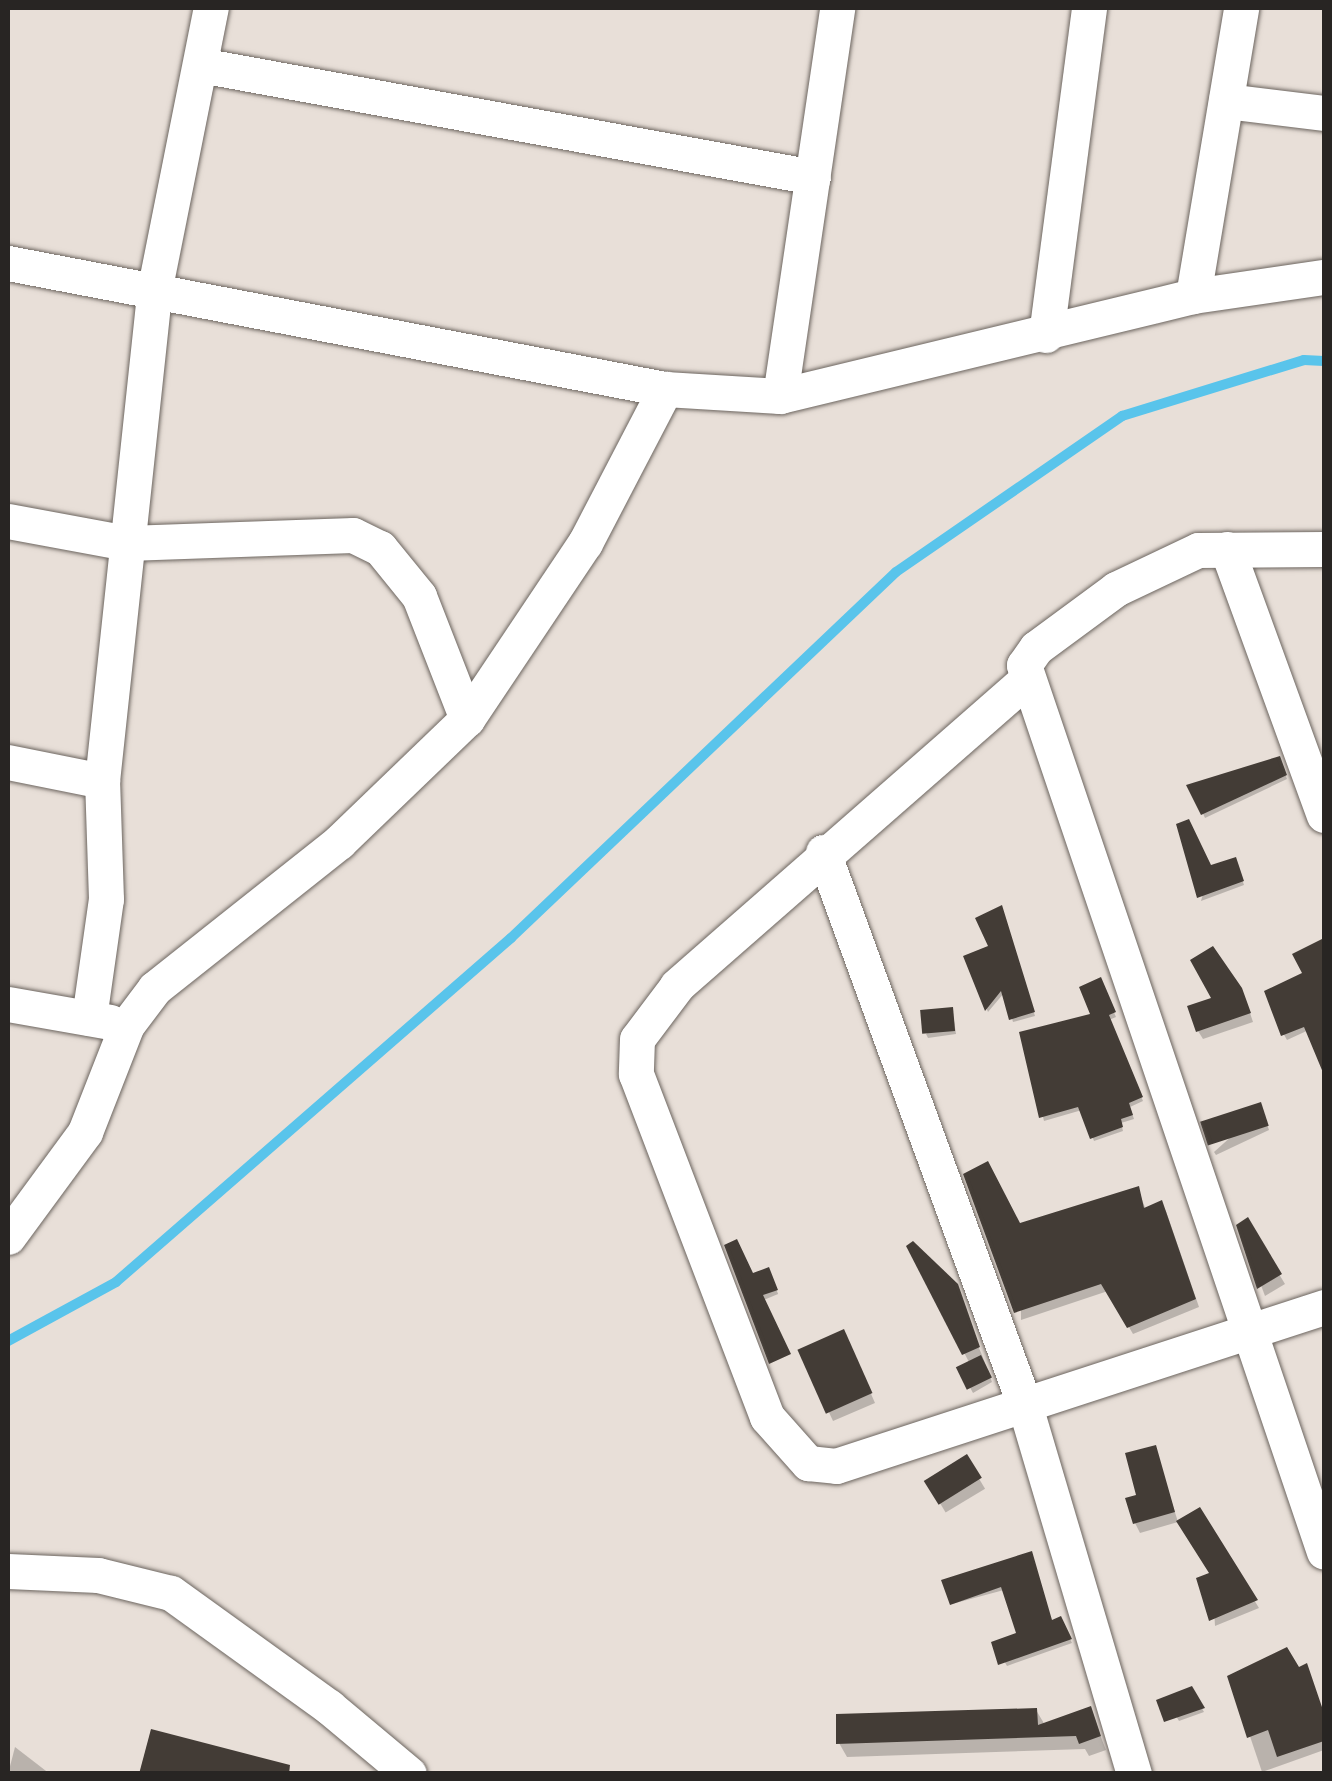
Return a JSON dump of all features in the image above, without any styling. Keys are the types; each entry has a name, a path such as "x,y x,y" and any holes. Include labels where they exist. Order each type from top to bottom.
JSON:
{"street":[{"path":"90,1018 106,899 102,781 155,287 211,8"},
{"path":"780,396 838,8"},
{"path":"1046,336 1089,8"},
{"path":"1193,296 1242,8"},
{"path":"200,65 813,178"},
{"path":"1226,100 1324,113"},
{"path":"8,263 155,287 665,390 780,396 1046,336 1193,296 1324,277"},
{"path":"8,1237 85,1132 127,1024 155,988 339,842 467,719 585,543 665,390"},
{"path":"8,521 127,543 353,535 380,548 419,596 467,719"},
{"path":"1227,549 1324,815"},
{"path":"1324,549 1198,550 1116,589 1036,648 1024,665 1324,1552"},
{"path":"1026,680 823,852 677,986 637,1039 636,1074 767,1417 808,1463 836,1466 1324,1308"},
{"path":"8,762 102,781"},
{"path":"823,852 1025,1406 1134,1774"},
{"path":"8,1004 127,1024"},
{"path":"8,1571 98,1575 171,1593 330,1706 409,1774"}],"building":[{"path":"1280,756 1287,775 1201,815 1186,785"},
{"path":"1189,819 1211,865 1236,857 1244,881 1197,898 1176,824"},
{"path":"1002,905 1035,1012 1009,1020 1001,991 985,1011 963,956 988,946 975,918"},
{"path":"1324,938 1324,1075 1304,1027 1281,1036 1264,991 1302,973 1292,954"},
{"path":"1213,946 1242,988 1251,1013 1196,1032 1187,1006 1211,998 1190,960"},
{"path":"1101,977 1116,1012 1109,1015 1143,1097 1129,1103 1133,1115 1121,1119 1123,1127 1090,1139 1078,1107 1039,1118 1019,1032 1090,1014 1079,987"},
{"path":"953,1007 955,1031 922,1034 920,1010"},
{"path":"1261,1102 1269,1126 1208,1146 1200,1122"},
{"path":"988,1161 1020,1223 1139,1186 1144,1208 1162,1200 1196,1299 1127,1328 1101,1284 1014,1313 963,1174"},
{"path":"1248,1217 1282,1274 1257,1289 1236,1225"},
{"path":"737,1239 753,1273 769,1267 778,1290 763,1295 791,1354 769,1364 724,1245"},
{"path":"913,1241 958,1284 980,1347 962,1355 906,1246"},
{"path":"844,1329 872,1393 826,1414 797,1350"},
{"path":"981,1355 992,1377 967,1390 956,1367"},
{"path":"1156,1445 1175,1512 1133,1524 1125,1498 1136,1495 1125,1453"},
{"path":"967,1454 982,1478 939,1505 924,1481"},
{"path":"1200,1507 1258,1600 1209,1621 1196,1578 1209,1573 1176,1521"},
{"path":"1032,1551 1052,1620 1061,1616 1072,1639 998,1665 991,1642 1016,1633 1001,1587 950,1605 941,1580"},
{"path":"1287,1647 1299,1667 1307,1663 1324,1713 1324,1741 1277,1757 1268,1730 1247,1738 1227,1676"},
{"path":"1192,1686 1205,1708 1164,1722 1156,1700"},
{"path":"1091,1706 1101,1736 1079,1744 1076,1736 836,1744 836,1714 1037,1708 1038,1725"},
{"path":"151,1729 290,1765 289,1774 139,1774"}],"waterway":[{"path":"8,1341 116,1282 511,938 896,572 1122,416 1304,360 1324,361"}]}
